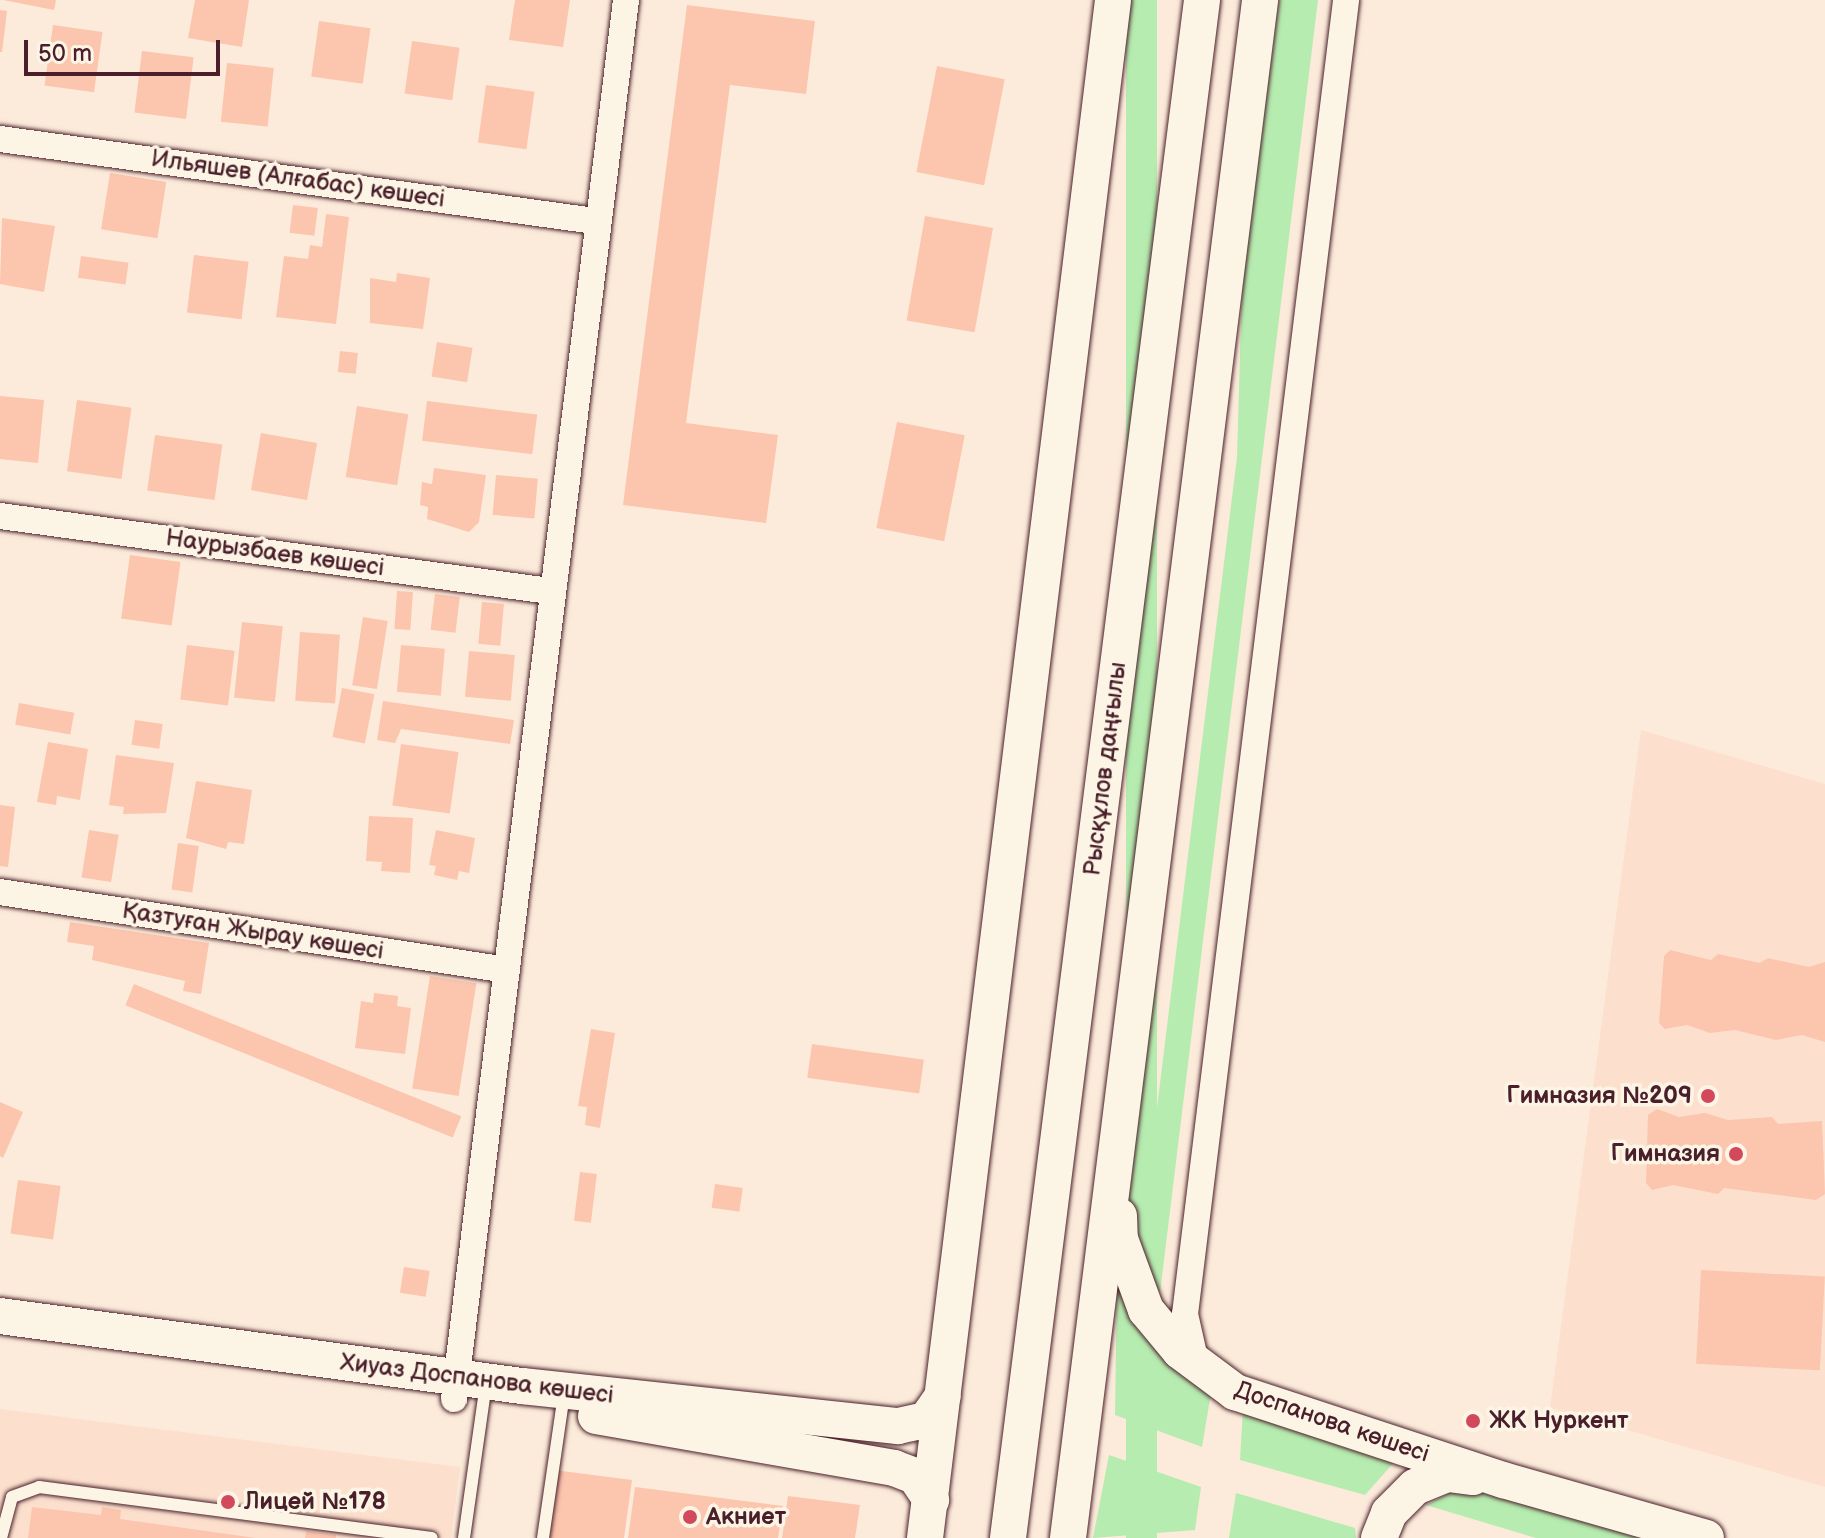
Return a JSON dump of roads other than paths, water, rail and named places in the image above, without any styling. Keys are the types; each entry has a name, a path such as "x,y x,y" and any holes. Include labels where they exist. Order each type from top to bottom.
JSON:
{"street":[{"path":"470,1389 507,970 595,221 626,0"},
{"path":"925,1538 1113,0"},
{"name":"Рысқұлов даңғылы","path":"1008,1538 1202,0"},
{"path":"1068,1538 1260,0"},
{"path":"1198,1367 1185,1314 1346,0"},
{"name":"Ильяшев (Алғабас) көшесі","path":"0,139 595,221"},
{"name":"Наурызбаев көшесі","path":"0,516 550,591"},
{"name":"Қазтуған Жырау көшесі","path":"0,892 507,970"},
{"name":"Доспанова көшесі","path":"1115,1147 1120,1239 1133,1283 1161,1331 1198,1367 1264,1403 1503,1480 1706,1538"},
{"name":"Хиуаз Доспанова көшесі","path":"0,1316 470,1389"},
{"name":"Хиуаз Доспанова көшесі","path":"0,1336 562,1400 898,1426 926,1420 943,1396"},
{"name":"Хиуаз Доспанова көшесі","path":"562,1400 894,1468 915,1476 931,1500"},
{"path":"1379,1538 1389,1513 1415,1487 1448,1474 1503,1480"}],"lane":[{"path":"464,1538 470,1389"},
{"path":"543,1538 562,1400"},
{"path":"1,1538 12,1497 39,1487 432,1538"}],"place":[{"name":"Гимназия №209","path":"1708,1096"},
{"name":"Гимназия","path":"1736,1154"},
{"name":"ЖК Нуркент","path":"1473,1421"},
{"name":"Лицей №178","path":"228,1502"},
{"name":"Акниет","path":"690,1517"}]}
